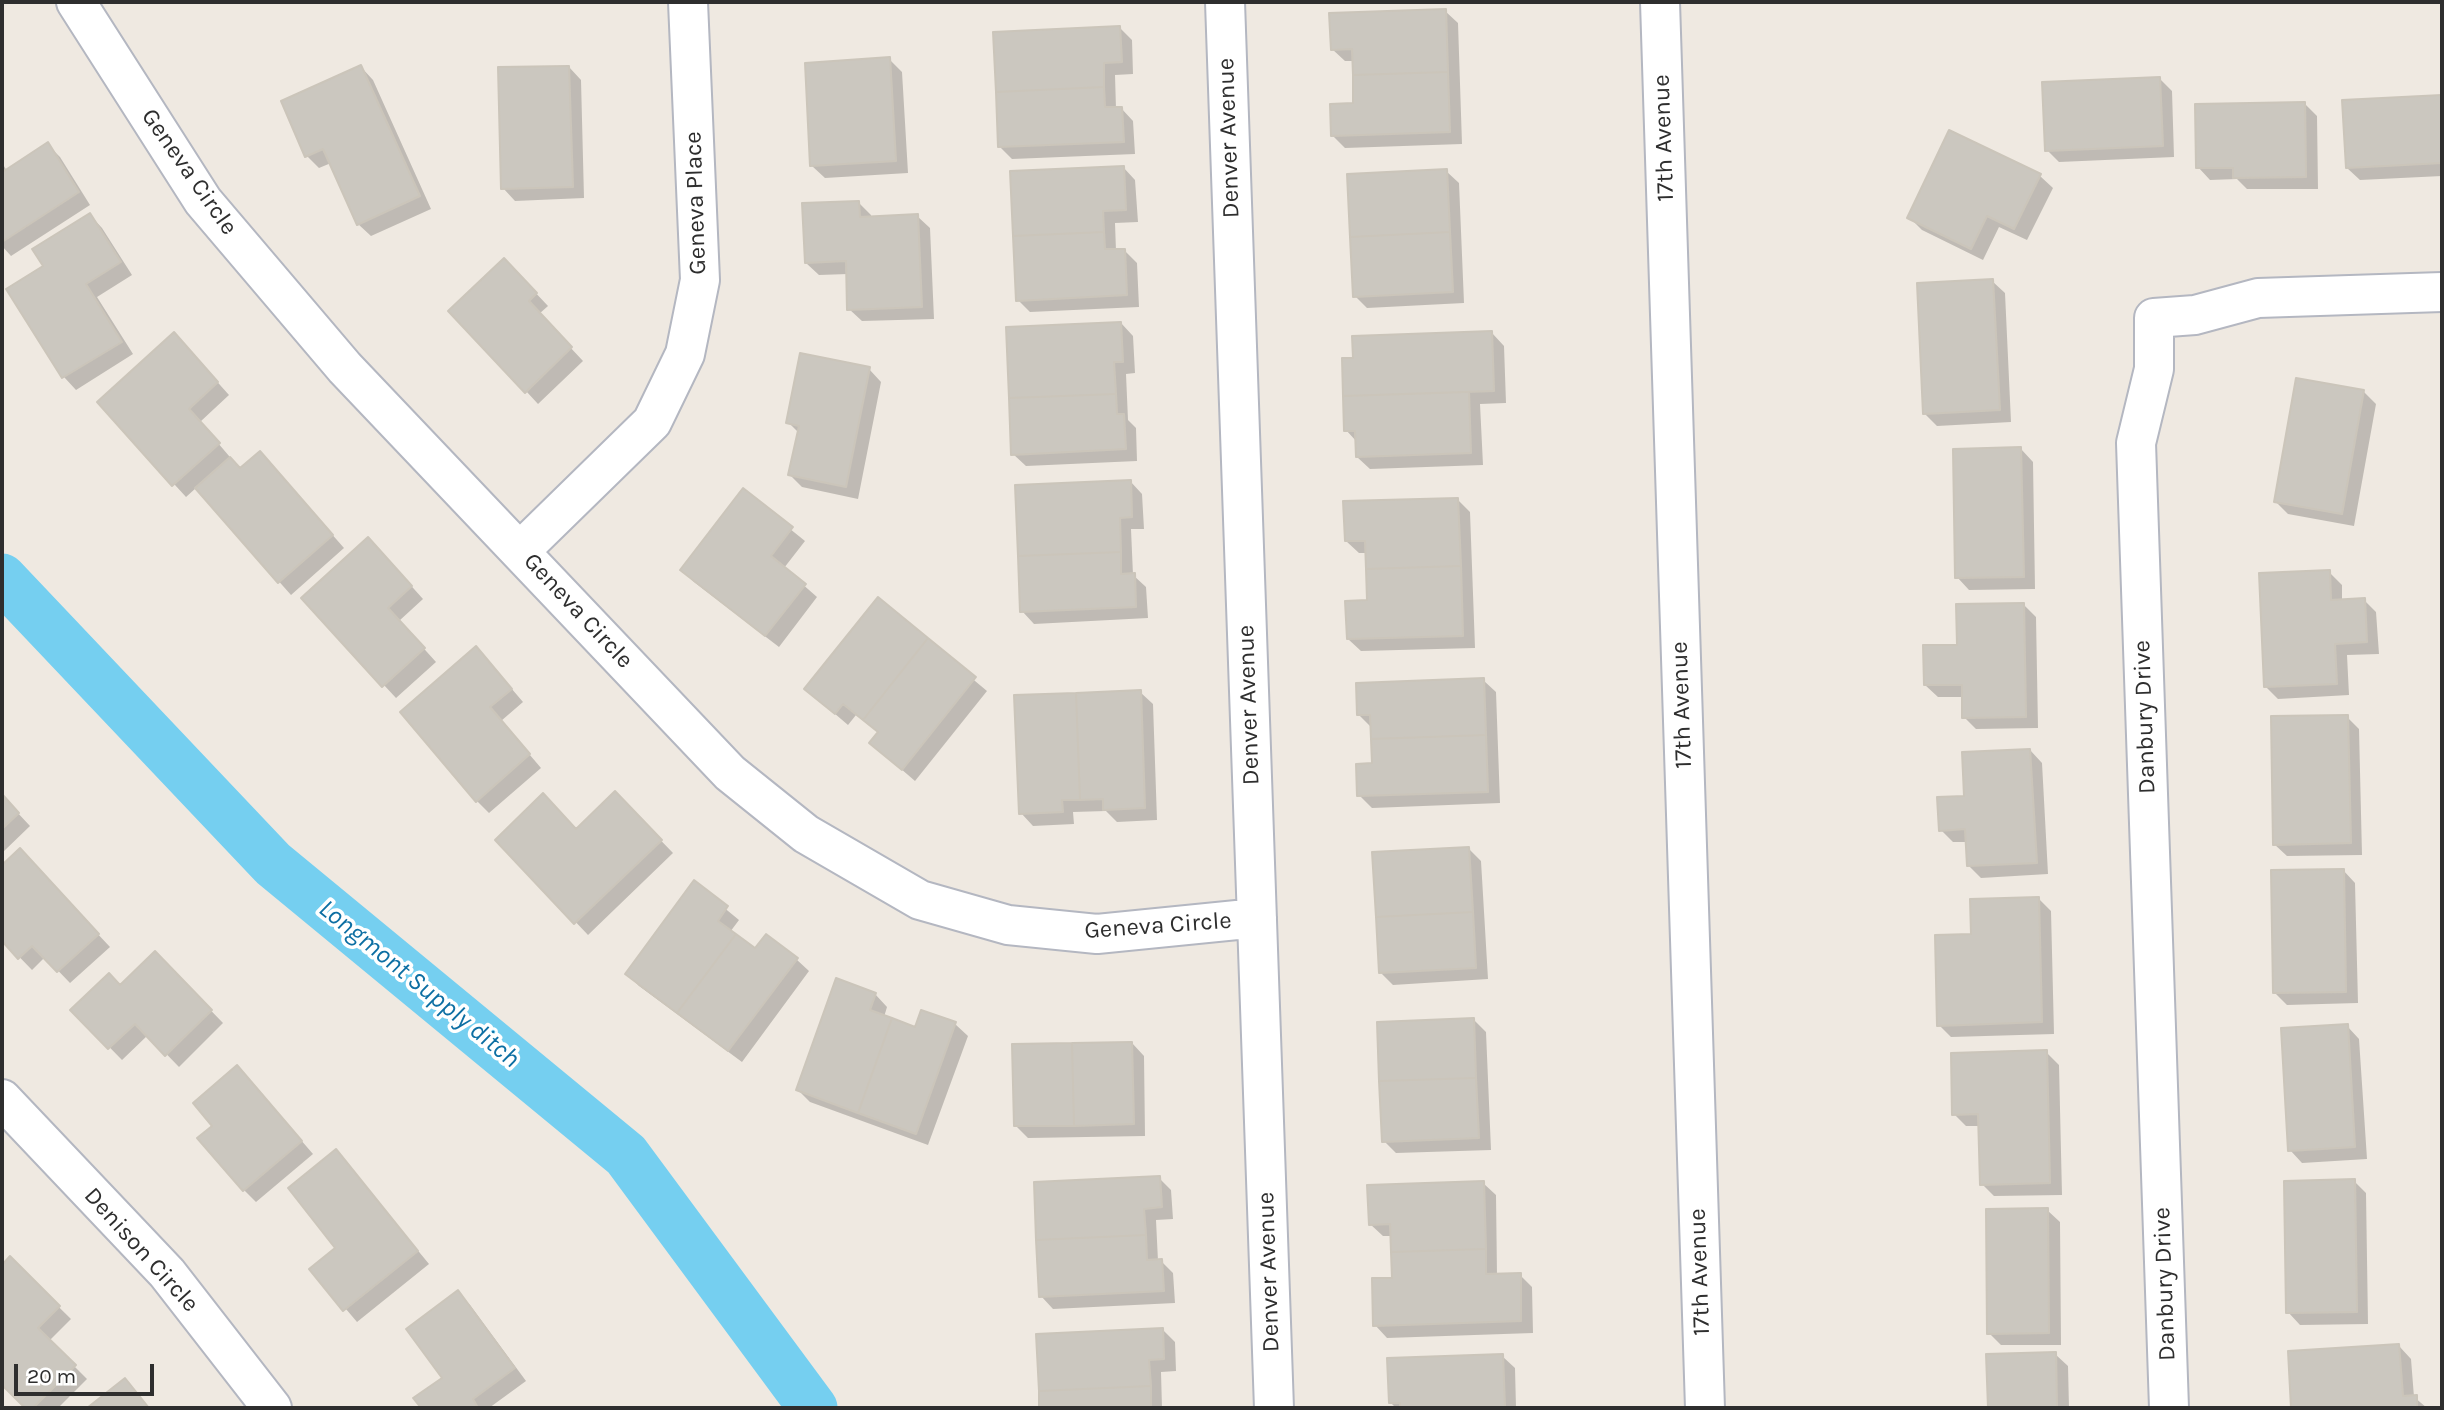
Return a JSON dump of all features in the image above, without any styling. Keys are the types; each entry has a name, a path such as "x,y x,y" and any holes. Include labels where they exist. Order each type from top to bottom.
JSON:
{"street":[{"name":"Geneva Circle","path":"76,2 203,201 345,368 730,773 806,834 920,900 1008,925 1097,934 1256,918"},
{"name":"Geneva Place","path":"520,551 652,422 685,354 700,280 688,2"},
{"name":"Denver Avenue","path":"1224,2 1274,1408"},
{"name":"17th Avenue","path":"1660,2 1704,1408"},
{"name":"Danbury Drive","path":"2169,1408 2136,443 2154,369 2154,318 2195,315 2258,298 2442,292"},
{"name":"Denison Circle","path":"2,1100 167,1272 272,1408"}],"building":[{"path":"1446,9 1448,72 1353,75 1352,49 1331,50 1329,13"},
{"path":"1120,26 1122,62 1104,63 1104,87 996,92 993,32"},
{"path":"890,57 896,161 810,166 805,63"},
{"path":"361,65 420,196 357,225 323,149 305,157 281,101"},
{"path":"569,66 573,187 501,189 498,67"},
{"path":"1448,72 1450,132 1331,136 1330,104 1353,103 1353,75"},
{"path":"2160,77 2163,146 2045,151 2042,82"},
{"path":"1104,87 1105,107 1122,107 1124,142 998,147 996,92"},
{"path":"2442,95 2442,163 2346,168 2342,100"},
{"path":"2305,102 2306,177 2233,178 2233,168 2196,168 2195,104"},
{"path":"1949,130 2041,174 2014,229 1987,216 1971,249 1907,218"},
{"path":"48,142 79,192 2,242 2,168 4,171"},
{"path":"1124,166 1126,210 1103,211 1104,232 1013,236 1010,171"},
{"path":"1447,169 1450,232 1350,237 1347,174"},
{"path":"859,201 860,217 918,214 922,307 847,310 846,261 805,263 802,203"},
{"path":"90,213 121,262 86,284 122,342 62,378 6,289 43,266 32,249"},
{"path":"1104,232 1105,249 1125,249 1127,295 1016,301 1013,236"},
{"path":"1450,232 1453,292 1353,297 1350,237"},
{"path":"504,258 537,293 529,301 572,347 525,393 448,311"},
{"path":"1993,279 2000,410 1923,414 1917,283"},
{"path":"1121,322 1123,362 1114,362 1116,394 1009,398 1006,327"},
{"path":"1492,331 1494,391 1343,396 1342,358 1353,358 1352,336"},
{"path":"174,332 218,382 189,409 220,443 172,486 97,402"},
{"path":"800,353 870,367 846,487 788,475 799,426 786,423"},
{"path":"2296,378 2364,390 2342,514 2274,502"},
{"path":"1469,392 1471,453 1356,457 1355,431 1344,431 1343,396"},
{"path":"1116,394 1117,414 1124,414 1126,449 1011,455 1009,398"},
{"path":"2021,447 2024,577 1955,578 1953,449"},
{"path":"260,451 333,535 278,583 195,488 230,457 240,468"},
{"path":"1131,480 1132,517 1120,518 1121,552 1018,556 1015,485"},
{"path":"743,488 793,527 771,556 806,584 765,636 680,570"},
{"path":"1458,498 1461,566 1366,569 1365,541 1345,541 1343,501"},
{"path":"368,537 412,586 388,608 425,648 382,687 301,598"},
{"path":"1121,552 1121,574 1135,573 1136,607 1020,612 1018,556"},
{"path":"1461,566 1463,636 1347,639 1345,601 1367,600 1366,569"},
{"path":"2330,570 2331,600 2365,598 2367,642 2335,644 2337,684 2264,687 2259,573"},
{"path":"878,597 928,638 863,720 843,704 835,714 804,689"},
{"path":"2024,603 2026,717 1962,718 1962,685 1924,685 1923,645 1957,645 1956,604"},
{"path":"928,638 976,677 902,770 869,743 878,732 863,720"},
{"path":"476,646 512,689 490,707 530,754 476,802 400,712"},
{"path":"1484,678 1486,735 1371,739 1370,715 1357,715 1356,683"},
{"path":"1141,690 1145,808 1103,810 1103,799 1080,800 1076,693"},
{"path":"1076,693 1080,800 1062,800 1063,812 1019,814 1014,695"},
{"path":"2348,715 2351,843 2273,845 2271,716"},
{"path":"1486,735 1488,792 1357,796 1356,764 1372,763 1371,739"},
{"path":"2030,749 2037,863 1967,866 1965,829 1939,831 1937,797 1964,796 1962,752"},
{"path":"615,791 662,840 574,924 495,840 543,793 576,829"},
{"path":"2,794 19,813 2,829"},
{"path":"1469,847 1473,912 1376,917 1372,852"},
{"path":"20,848 99,934 57,972 32,946 18,959 2,941 2,865"},
{"path":"2344,869 2346,992 2273,993 2271,870"},
{"path":"694,880 728,906 718,921 736,934 677,1013 625,974"},
{"path":"2039,897 2042,1022 1937,1026 1935,935 1971,934 1970,899"},
{"path":"1473,912 1476,968 1379,973 1376,917"},
{"path":"736,934 755,948 766,934 798,958 728,1051 677,1013"},
{"path":"155,951 212,1010 165,1056 135,1024 108,1049 70,1010 109,973 120,985"},
{"path":"836,978 876,993 870,1010 892,1018 858,1113 796,1090"},
{"path":"921,1010 956,1022 916,1134 858,1113 892,1018 915,1027"},
{"path":"1474,1018 1476,1078 1379,1081 1377,1022"},
{"path":"2348,1024 2355,1147 2288,1151 2281,1028"},
{"path":"1132,1042 1134,1124 1074,1126 1072,1043"},
{"path":"1072,1043 1074,1126 1014,1126 1012,1044"},
{"path":"2047,1050 2050,1183 1980,1185 1978,1114 1952,1115 1951,1053"},
{"path":"237,1065 302,1141 243,1191 197,1138 212,1126 193,1103"},
{"path":"1476,1078 1479,1138 1382,1142 1379,1081"},
{"path":"336,1149 418,1251 343,1311 309,1269 335,1248 288,1188"},
{"path":"1160,1176 1162,1207 1144,1209 1146,1235 1036,1240 1034,1182"},
{"path":"2355,1179 2357,1312 2286,1313 2284,1181"},
{"path":"1484,1181 1486,1249 1391,1252 1390,1224 1369,1225 1367,1185"},
{"path":"2048,1208 2049,1333 1987,1334 1986,1209"},
{"path":"1146,1235 1147,1260 1162,1259 1164,1291 1039,1297 1036,1240"},
{"path":"1486,1249 1486,1274 1521,1273 1521,1321 1373,1326 1372,1278 1392,1278 1391,1252"},
{"path":"10,1256 60,1306 38,1328 76,1365 33,1408 25,1408 2,1385 2,1265"},
{"path":"458,1290 515,1368 473,1399 478,1408 421,1408 413,1398 442,1378 406,1329"},
{"path":"1163,1328 1164,1359 1149,1360 1151,1386 1039,1391 1036,1334"},
{"path":"2399,1344 2403,1396 2417,1395 2417,1408 2291,1408 2288,1351"},
{"path":"2056,1352 2057,1408 1988,1408 1986,1354"},
{"path":"1503,1354 1505,1408 1400,1408 1400,1403 1389,1403 1387,1358"},
{"path":"125,1378 149,1408 87,1408"},
{"path":"1151,1386 1151,1408 1039,1408 1039,1391"}],"waterway":[{"name":"Longmont Supply ditch","path":"2,578 273,864 626,1155 813,1408"}]}
